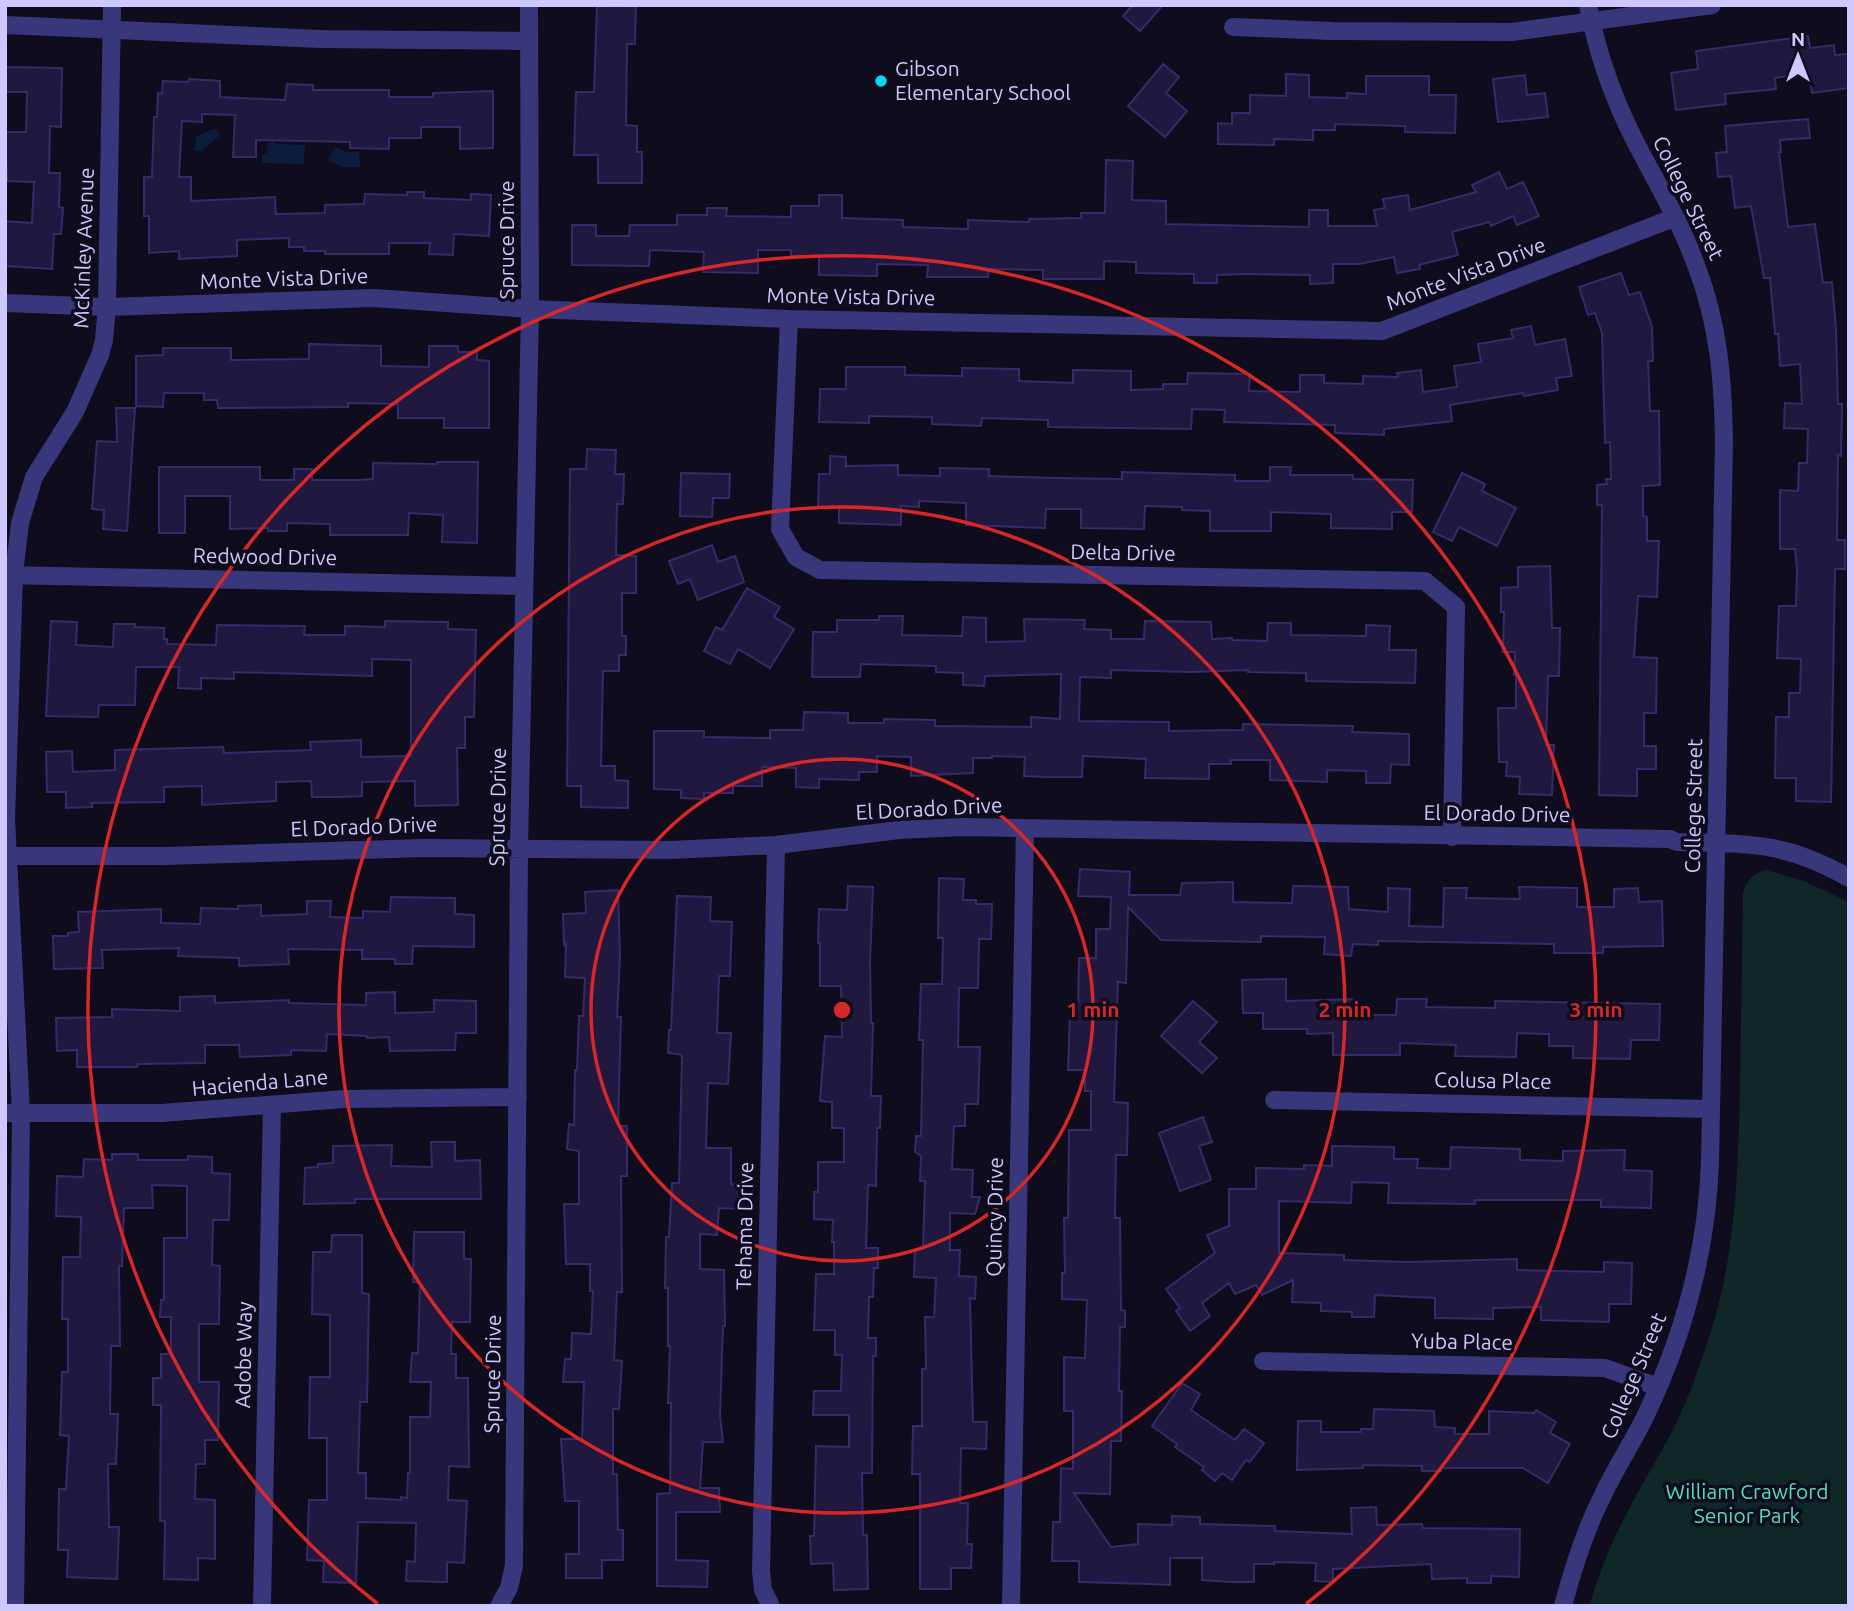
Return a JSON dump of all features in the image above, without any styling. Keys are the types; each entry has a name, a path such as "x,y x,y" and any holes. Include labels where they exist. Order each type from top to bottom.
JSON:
{"street":[{"name":"McKinley Avenue","path":"15,1606 13,1113 6,856 10,575 20,523 34,477 75,412 104,340 107,307 112,5"},
{"name":"Spruce Drive","path":"499,1606 509,1588 514,1565 519,848 530,309 529,5"},
{"path":"1233,27 1471,34 1524,31 1590,13 1712,5"},
{"name":"College Street","path":"1563,1606 1588,1528 1602,1496 1644,1420 1673,1352 1685,1317 1704,1237 1709,1200 1716,843 1723,390 1719,344 1710,303 1676,217 1623,115 1599,53 1590,13"},
{"path":"5,25 320,39 528,41"},
{"name":"Monte Vista Drive","path":"5,303 107,307 374,298 530,309 789,319 1382,331 1676,217"},
{"name":"Delta Drive","path":"789,319 780,529 796,557 820,570 1424,581 1456,607 1452,837"},
{"name":"Redwood Drive","path":"10,575 524,586"},
{"name":"El Dorado Drive","path":"6,856 162,856 424,848 670,850 776,845 899,830 1025,828 1670,839 1678,842 1754,843 1800,853 1849,878"},
{"name":"Quincy Drive","path":"1011,1606 1025,828"},
{"name":"Tehama Drive","path":"771,1606 763,1590 761,1571 776,845"},
{"name":"Hacienda Lane","path":"13,1113 162,1113 344,1099 518,1097"},
{"name":"Colusa Place","path":"1274,1100 1711,1109"},
{"name":"Adobe Way","path":"262,1606 272,1105"},
{"name":"Yuba Place","path":"1263,1361 1605,1368 1658,1387"}],"green space":[{"name":"William Crawford Senior Park","path":"1766,870 1804,881 1849,902 1849,1606 1590,1606 1613,1541 1684,1405 1698,1370 1724,1282 1734,1217 1738,1151 1743,894 1751,878"}],"water":[{"path":"216,129 219,136 202,151 195,151 196,137"},
{"path":"273,141 275,144 305,145 304,164 262,163 262,155 267,154 267,144"},
{"path":"336,147 345,152 359,152 360,167 341,167 327,159"}],"building":[{"path":"597,5 636,5 635,44 627,44 626,125 637,126 637,152 642,152 642,183 598,183 598,155 574,155 576,92 594,92"},
{"path":"1133,5 1163,5 1140,31 1123,16"},
{"path":"1808,36 1810,48 1834,45 1835,55 1849,54 1849,88 1812,93 1809,73 1775,78 1776,89 1725,94 1726,104 1676,110 1671,73 1698,69 1696,51"},
{"path":"1163,64 1179,77 1166,93 1187,111 1165,137 1128,106"},
{"path":"5,67 62,68 61,127 50,126 49,173 60,173 59,207 63,208 61,234 54,234 52,269 5,266 5,221 32,223 34,182 7,181 5,132 26,132 27,92 5,92"},
{"path":"1286,74 1309,75 1309,97 1347,98 1347,93 1366,94 1366,76 1429,76 1429,95 1456,95 1455,133 1405,132 1405,126 1335,124 1335,130 1313,130 1313,140 1274,139 1274,145 1218,144 1218,123 1232,124 1232,113 1250,113 1250,95 1286,96"},
{"path":"1525,75 1527,95 1545,93 1548,117 1498,122 1493,79"},
{"path":"189,79 220,81 220,97 285,100 287,84 313,85 313,90 389,90 389,97 433,97 433,93 493,91 493,148 460,149 460,127 421,127 421,138 389,138 389,149 350,148 350,142 256,140 256,157 233,157 235,115 202,114 202,122 182,121 179,177 191,177 191,201 275,197 276,214 325,213 325,205 364,204 365,194 407,195 407,192 424,192 424,198 471,200 471,194 491,195 489,236 454,234 453,255 429,254 430,243 389,243 389,254 325,254 325,251 304,251 304,247 289,247 289,238 237,240 237,256 179,259 179,251 149,253 149,216 144,216 144,177 152,177 154,117 157,117 158,93 162,94 163,81 188,82"},
{"path":"1808,119 1810,138 1780,140 1779,152 1788,227 1815,224 1823,283 1832,282 1838,404 1842,404 1841,456 1838,455 1837,540 1845,540 1845,569 1835,569 1831,802 1796,801 1796,778 1775,778 1776,717 1789,717 1789,693 1800,693 1801,659 1777,658 1779,606 1796,606 1797,570 1795,549 1780,549 1780,490 1798,491 1799,463 1807,463 1808,429 1784,428 1785,403 1802,404 1800,364 1780,366 1770,278 1764,278 1751,206 1735,208 1731,176 1718,177 1716,153 1727,152 1725,126"},
{"path":"1106,160 1133,161 1132,200 1166,201 1166,224 1309,227 1309,210 1328,210 1328,226 1377,226 1374,210 1385,208 1383,199 1408,195 1410,210 1476,192 1472,185 1499,172 1507,189 1523,182 1539,216 1517,225 1513,216 1491,226 1489,222 1452,232 1458,255 1419,265 1420,269 1397,273 1394,257 1359,264 1333,264 1333,283 1310,284 1310,275 1246,274 1217,275 1217,283 1194,283 1194,274 1136,273 1136,262 1104,261 1104,279 1043,279 1043,270 989,269 988,277 927,277 928,265 877,264 877,276 819,275 819,257 791,256 791,250 758,250 758,273 703,272 704,252 650,250 649,266 572,265 572,225 596,225 596,236 629,236 630,225 677,225 677,215 707,215 707,208 727,208 726,216 791,217 791,206 819,206 819,195 842,195 842,218 903,220 903,227 968,229 968,220 1029,222 1029,219 1081,218 1081,213 1105,213"},
{"path":"1621,273 1629,295 1640,292 1652,327 1653,361 1648,361 1650,411 1659,411 1660,485 1643,486 1643,516 1647,517 1647,541 1659,541 1657,597 1638,596 1634,657 1657,658 1656,713 1644,713 1644,746 1656,746 1656,769 1637,769 1637,796 1599,795 1602,505 1597,505 1597,485 1607,484 1606,479 1611,479 1610,442 1605,443 1602,333 1595,313 1588,315 1579,287"},
{"path":"1531,326 1535,345 1565,339 1572,376 1556,378 1558,390 1450,405 1452,421 1384,429 1384,435 1335,433 1335,425 1224,422 1225,410 1192,409 1191,429 1048,427 1048,420 982,418 981,426 932,424 932,417 869,416 869,423 819,422 820,389 846,389 846,367 905,367 905,375 962,376 962,368 1019,369 1019,381 1073,383 1073,370 1131,371 1131,390 1163,389 1163,384 1187,384 1188,373 1250,374 1249,391 1300,392 1300,375 1324,375 1324,383 1363,384 1363,376 1398,377 1397,373 1421,370 1423,392 1457,387 1454,366 1481,362 1478,344 1513,338 1511,330"},
{"path":"309,344 381,346 381,366 429,367 429,346 458,346 458,352 477,352 477,360 489,361 489,428 444,428 444,418 398,418 398,404 348,403 348,407 218,408 217,400 204,400 204,393 164,393 163,407 136,406 136,356 163,355 163,348 231,348 231,360 309,359"},
{"path":"116,408 135,408 127,531 103,529 104,510 92,509 97,441 117,442"},
{"path":"587,449 616,450 615,474 624,474 623,504 617,504 616,555 636,556 636,593 622,593 622,636 626,636 626,655 619,655 619,671 603,671 601,766 615,766 615,780 628,781 628,808 581,807 581,786 567,786 570,469 586,469"},
{"path":"830,456 846,457 846,466 898,465 898,475 940,476 940,468 989,469 989,476 1122,479 1122,472 1235,475 1235,481 1270,481 1270,467 1291,467 1290,475 1353,475 1353,479 1413,480 1412,512 1392,512 1392,529 1331,528 1331,514 1271,512 1271,531 1210,531 1210,511 1182,510 1182,507 1145,506 1144,529 1081,528 1081,509 1046,509 1045,528 966,525 966,503 919,501 919,507 901,506 901,525 839,523 839,507 818,507 819,474 830,474"},
{"path":"478,462 477,543 442,542 443,515 409,513 408,535 330,535 330,524 287,523 287,531 268,531 268,528 230,529 230,496 185,496 185,533 159,533 159,467 260,467 260,480 294,480 294,469 312,469 312,480 360,480 373,479 373,463"},
{"path":"681,473 730,474 729,498 713,498 712,517 680,516"},
{"path":"1462,473 1485,484 1482,491 1516,508 1497,546 1459,527 1452,541 1433,532"},
{"path":"712,545 718,562 735,556 744,582 698,600 690,579 678,584 669,561"},
{"path":"1550,566 1552,628 1560,628 1559,676 1548,676 1546,745 1554,745 1552,795 1519,794 1520,777 1506,776 1507,762 1499,762 1498,708 1516,708 1515,652 1503,652 1504,612 1501,612 1501,588 1518,587 1518,567"},
{"path":"747,588 780,607 774,617 794,629 770,668 738,649 730,664 704,651 716,627 722,630"},
{"path":"879,616 903,616 902,635 962,636 963,617 986,618 986,642 1025,641 1024,619 1085,620 1084,629 1111,630 1111,639 1144,639 1145,621 1211,622 1212,639 1267,641 1268,623 1291,623 1291,635 1366,636 1366,625 1390,626 1389,650 1416,650 1415,683 1306,681 1306,673 1248,670 1111,670 1111,678 1080,677 1079,721 1169,722 1169,731 1243,730 1243,724 1353,726 1352,732 1409,734 1409,765 1391,764 1390,783 1366,783 1366,771 1327,770 1327,782 1270,780 1270,760 1231,760 1231,764 1209,764 1209,779 1145,778 1146,759 1083,756 1082,777 1047,777 1024,776 1025,757 992,756 973,758 973,773 911,776 911,757 877,756 877,772 859,772 859,780 819,779 819,788 796,787 796,768 762,767 762,786 733,786 733,793 704,793 704,799 681,798 681,790 654,789 654,731 704,731 704,737 770,738 770,730 803,730 804,712 848,713 848,723 884,723 884,719 935,720 935,726 1031,727 1031,717 1060,719 1061,674 985,676 984,686 963,685 963,673 936,672 936,666 861,664 860,677 812,677 813,632 837,632 837,620 879,620"},
{"path":"51,621 77,622 76,645 113,647 114,624 164,628 167,644 216,645 217,625 305,626 304,635 345,635 345,626 385,627 385,621 448,622 448,629 476,630 474,717 465,717 465,748 457,748 458,805 415,806 415,781 362,782 362,796 312,797 311,781 276,782 276,801 202,805 202,786 164,787 164,802 92,803 92,807 66,808 66,792 47,792 46,752 72,751 73,772 115,770 115,750 223,747 224,753 311,750 310,742 361,740 361,757 411,756 411,660 372,659 372,676 234,672 234,679 201,678 201,689 178,688 179,667 136,667 135,705 99,705 98,717 46,716"},
{"path":"1080,869 1130,872 1129,895 1180,895 1182,883 1233,882 1233,902 1292,903 1293,886 1348,887 1349,909 1388,912 1388,888 1410,889 1409,926 1443,927 1444,888 1467,888 1466,898 1520,899 1519,887 1577,888 1577,907 1614,907 1614,889 1638,888 1639,902 1662,901 1663,946 1603,947 1603,953 1554,953 1554,944 1378,941 1378,945 1353,944 1351,956 1324,954 1325,937 1261,936 1261,942 1161,940 1128,907 1126,983 1118,982 1114,1102 1128,1103 1127,1155 1116,1155 1115,1218 1120,1218 1121,1310 1125,1311 1125,1327 1120,1327 1121,1441 1111,1441 1110,1494 1074,1493 1111,1547 1138,1544 1138,1524 1172,1525 1172,1516 1200,1517 1200,1524 1275,1526 1275,1531 1352,1534 1351,1508 1376,1507 1377,1525 1422,1524 1423,1528 1520,1529 1519,1577 1491,1576 1491,1583 1467,1583 1467,1578 1432,1579 1431,1564 1333,1569 1333,1582 1315,1581 1316,1563 1274,1562 1254,1564 1254,1582 1230,1582 1202,1580 1202,1558 1170,1558 1170,1585 1079,1582 1079,1561 1052,1561 1053,1522 1060,1522 1061,1468 1073,1469 1073,1411 1064,1411 1064,1357 1085,1358 1087,1300 1062,1299 1062,1273 1065,1273 1064,1218 1068,1218 1069,1130 1091,1130 1091,1091 1085,1091 1085,1070 1068,1070 1070,1010 1078,1010 1079,958 1096,958 1096,929 1110,929 1111,897 1078,896"},
{"path":"939,878 964,879 963,900 976,900 976,904 992,904 991,939 979,939 978,988 959,988 958,1047 980,1047 978,1104 965,1104 965,1126 954,1126 952,1169 973,1170 972,1197 980,1197 975,1214 950,1213 950,1250 960,1250 959,1276 976,1277 975,1299 970,1298 973,1422 987,1422 986,1449 961,1448 960,1503 968,1503 967,1544 972,1544 971,1568 951,1568 951,1589 920,1589 920,1474 912,1474 913,1426 922,1426 922,1369 926,1369 925,1317 934,1317 936,1278 914,1277 915,1249 923,1249 925,1181 920,1181 921,1156 915,1152 916,1136 921,1136 921,984 942,984 943,938 938,938"},
{"path":"848,886 873,887 870,961 873,1023 871,1096 881,1096 880,1128 877,1128 876,1186 868,1185 866,1248 878,1248 878,1268 874,1268 873,1297 869,1297 868,1338 876,1338 876,1356 873,1356 872,1473 862,1473 863,1535 867,1535 868,1589 834,1590 833,1563 811,1564 810,1536 814,1536 816,1446 849,1447 849,1415 813,1415 814,1391 841,1391 842,1355 835,1355 835,1330 814,1330 816,1274 834,1274 833,1220 814,1219 814,1192 818,1192 818,1162 844,1162 844,1128 832,1128 832,1102 820,1101 825,1036 842,1037 841,986 820,986 818,943 819,909 847,910"},
{"path":"618,890 620,956 617,1017 621,1017 618,1126 627,1126 627,1176 621,1176 622,1292 617,1292 614,1360 622,1361 619,1409 613,1409 613,1474 617,1474 618,1530 623,1530 623,1560 602,1560 602,1578 566,1578 566,1554 579,1554 579,1501 565,1501 561,1439 582,1439 584,1382 563,1382 565,1359 571,1359 572,1333 591,1334 593,1291 590,1291 590,1264 566,1264 564,1204 579,1204 579,1151 567,1149 569,1124 574,1125 579,1016 583,1016 585,978 565,977 563,914 586,913 585,892"},
{"path":"677,896 711,897 710,921 732,922 730,976 719,976 717,1033 731,1033 728,1084 708,1083 706,1148 731,1148 731,1184 743,1185 742,1209 719,1208 717,1235 700,1234 700,1269 724,1270 725,1326 720,1416 723,1442 703,1442 700,1488 719,1488 720,1512 676,1512 676,1560 708,1561 707,1587 657,1586 657,1494 670,1493 671,1403 668,1403 670,1346 668,1288 665,1288 666,1237 669,1237 672,1183 679,1183 682,1057 668,1053"},
{"path":"391,897 455,898 455,914 474,915 474,947 413,946 412,964 395,964 395,959 362,959 362,950 288,949 289,964 239,966 239,958 178,956 179,948 102,950 103,968 54,969 53,936 68,936 68,933 79,932 78,912 161,909 161,923 200,924 201,908 238,909 238,906 261,905 261,916 307,914 307,901 331,901 330,917 363,918 363,911 390,912"},
{"path":"1286,979 1286,1001 1356,999 1356,1015 1396,1015 1397,999 1427,999 1426,1007 1495,1008 1495,1001 1660,1004 1659,1040 1631,1040 1630,1059 1573,1058 1573,1046 1549,1046 1549,1034 1517,1033 1516,1057 1455,1056 1456,1045 1400,1043 1400,1055 1333,1055 1333,1033 1307,1034 1307,1029 1263,1029 1263,1013 1243,1013 1242,980"},
{"path":"395,992 395,1013 434,1012 434,1000 476,1001 476,1033 456,1033 455,1050 390,1051 389,1037 327,1034 326,1051 291,1050 291,1055 240,1057 239,1045 205,1045 205,1063 138,1064 137,1067 77,1067 77,1050 57,1051 56,1018 112,1017 112,1009 180,1011 180,997 215,996 215,1003 289,1000 289,1003 366,1005 366,993"},
{"path":"1193,1001 1217,1022 1199,1042 1217,1058 1202,1073 1161,1036"},
{"path":"1203,1117 1212,1142 1199,1146 1211,1180 1180,1191 1159,1133"},
{"path":"431,1142 455,1142 455,1161 480,1160 481,1199 355,1199 355,1203 304,1204 305,1168 333,1163 333,1146 392,1145 391,1166 432,1167"},
{"path":"1332,1146 1394,1147 1394,1159 1418,1159 1417,1168 1450,1169 1451,1147 1520,1149 1520,1160 1563,1161 1563,1151 1625,1150 1624,1170 1652,1171 1651,1208 1601,1207 1601,1200 1475,1200 1475,1204 1388,1203 1389,1183 1352,1182 1351,1203 1279,1201 1279,1253 1344,1255 1344,1260 1408,1262 1517,1259 1517,1270 1604,1272 1604,1262 1632,1263 1631,1304 1609,1304 1609,1322 1541,1320 1541,1307 1493,1308 1493,1319 1435,1318 1435,1298 1375,1295 1374,1317 1352,1317 1352,1312 1321,1311 1321,1303 1292,1302 1293,1280 1262,1295 1256,1285 1235,1294 1229,1283 1202,1303 1210,1316 1190,1331 1176,1311 1180,1308 1166,1289 1215,1253 1207,1235 1229,1226 1229,1189 1256,1189 1256,1168 1304,1169 1304,1165 1332,1166"},
{"path":"112,1154 138,1154 138,1160 212,1157 212,1173 230,1174 229,1220 213,1220 212,1265 220,1266 219,1324 199,1324 199,1382 219,1382 218,1440 205,1440 205,1464 196,1464 195,1499 215,1500 215,1559 198,1558 198,1580 164,1579 165,1521 160,1521 161,1405 153,1405 153,1378 161,1378 161,1354 171,1354 171,1317 160,1317 161,1300 164,1300 164,1238 187,1238 187,1186 152,1185 153,1208 124,1208 122,1266 119,1266 120,1346 111,1346 110,1414 118,1414 116,1464 108,1464 109,1527 119,1527 117,1579 67,1577 68,1550 58,1550 59,1489 66,1489 69,1436 60,1435 62,1372 68,1372 68,1319 62,1319 63,1257 80,1257 81,1217 56,1216 57,1176 83,1177 84,1159 112,1160"},
{"path":"414,1232 464,1232 464,1259 471,1259 470,1322 452,1322 451,1354 456,1354 456,1378 468,1378 469,1467 449,1466 448,1500 467,1501 464,1563 447,1562 447,1582 406,1581 407,1561 415,1562 416,1523 358,1522 356,1583 323,1582 324,1561 307,1560 309,1500 327,1500 327,1438 309,1438 310,1377 330,1377 330,1315 312,1314 313,1252 331,1252 332,1235 362,1235 362,1293 369,1294 367,1402 360,1402 358,1473 366,1473 366,1498 401,1500 401,1497 407,1498 410,1473 410,1417 430,1417 431,1382 410,1382 412,1353 418,1353 420,1283 413,1282"},
{"path":"1182,1383 1200,1394 1191,1410 1235,1440 1244,1429 1264,1443 1250,1462 1246,1460 1232,1480 1222,1473 1215,1481 1202,1470 1204,1467 1175,1447 1177,1444 1152,1426"},
{"path":"1374,1409 1434,1411 1435,1427 1455,1428 1455,1434 1489,1434 1489,1411 1534,1413 1536,1410 1556,1422 1550,1433 1570,1444 1548,1483 1523,1468 1441,1468 1441,1471 1422,1471 1422,1466 1363,1465 1363,1468 1297,1470 1298,1421 1321,1421 1321,1432 1361,1432 1361,1429 1373,1429"}],"place":[{"name":"Gibson Elementary School","path":"881,81"}]}
